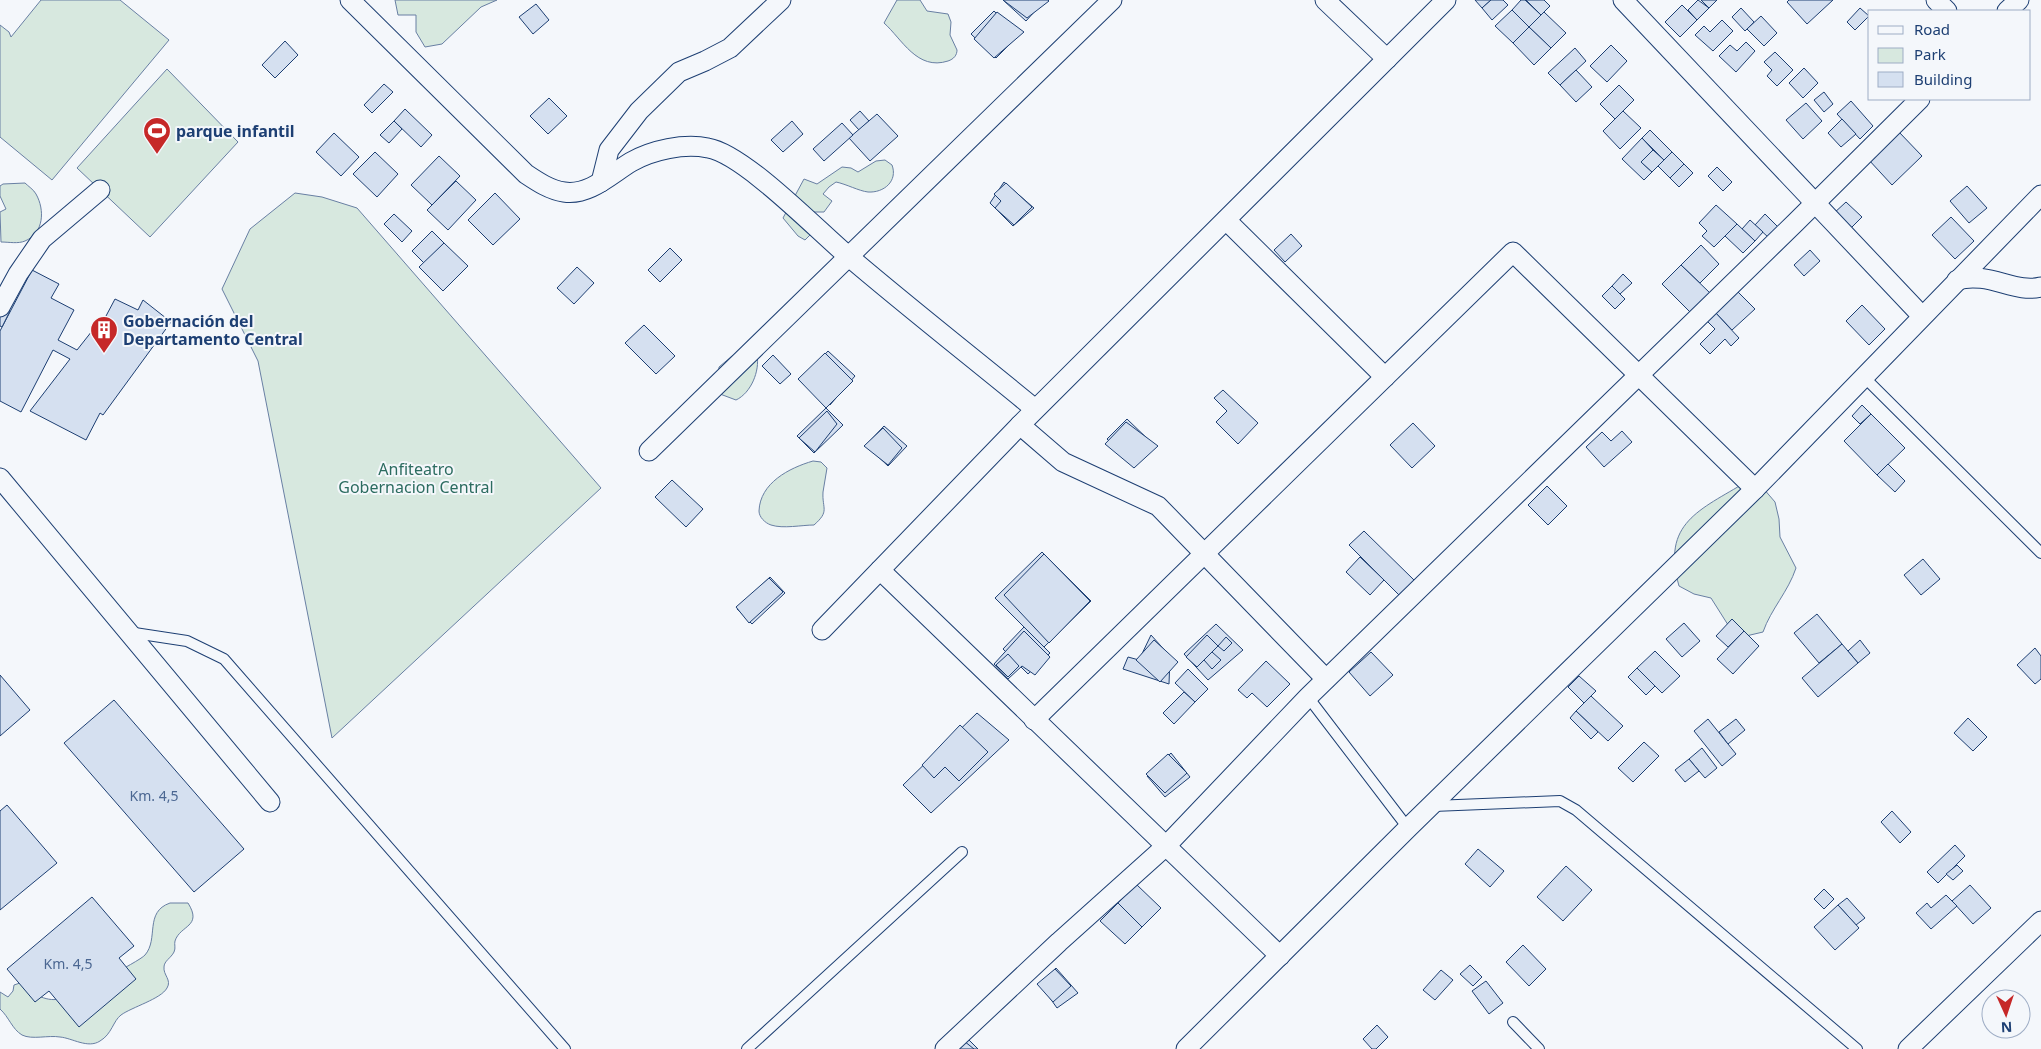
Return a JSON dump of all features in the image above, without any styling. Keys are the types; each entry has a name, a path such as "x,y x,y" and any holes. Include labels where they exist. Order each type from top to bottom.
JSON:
{"street":[{"path":"350,0 526,174 549,188 565,192 583,190 601,182 633,161 657,152 684,146 709,148 741,162 849,256 1035,409"},
{"path":"601,182 609,150 639,110 679,72 706,61 730,48 782,0"},
{"path":"649,451 1112,0"},
{"path":"1324,0 1387,59"},
{"path":"822,630 1035,409 1446,0"},
{"path":"1623,0 1922,316"},
{"path":"1936,0 1946,10"},
{"path":"2008,10 2019,0"},
{"path":"945,1049 1059,942 1166,846 1326,679 1816,203 1919,100"},
{"path":"0,308 18,274 42,239 100,190"},
{"path":"1186,1049 1408,828 1755,489 2041,195"},
{"path":"1226,220 1385,377"},
{"path":"1034,720 1513,252 1755,489"},
{"path":"1958,280 1978,277 2029,289 2041,287"},
{"path":"1020,425 1063,462 1158,506 1203,555 1326,679"},
{"path":"0,478 270,802"},
{"path":"880,570 1280,956"},
{"path":"1908,1049 2041,921"}],"lane":[{"path":"1865,378 2041,553"},
{"path":"128,632 187,641 224,660 565,1049"},
{"path":"1308,697 1408,828"},
{"path":"1432,806 1560,801 1857,1049"},
{"path":"747,1049 962,852"},
{"path":"1513,1022 1539,1049"}],"green space":[{"path":"41,0 120,0 169,40 52,180 0,137 0,25 9,32 11,37"},
{"path":"395,0 497,0 481,7 442,44 425,47 416,32 416,15 398,15"},
{"path":"897,0 920,0 927,11 948,14 951,22 950,35 957,50 956,55 948,61 937,63 927,62 911,52 884,23"},
{"name":"parque infantil","path":"167,69 238,142 150,237 77,168"},
{"path":"885,160 892,165 893,176 884,188 868,192 836,182 829,187 823,194 832,201 824,212 811,212 811,234 805,240 798,236 783,218 804,179 817,184 842,167 851,168 858,172 876,161"},
{"path":"25,183 39,200 41,220 39,227 36,233 25,241 16,243 1,242 0,212 6,209 0,196 0,186 3,184"},
{"name":"Anfiteatro Gobernacion Central","path":"295,193 322,197 357,208 601,488 332,738 258,361 222,289 250,229"},
{"path":"740,354 757,355 758,361 756,374 750,387 736,400 720,394 718,385 719,367 732,356"},
{"path":"813,461 821,462 827,468 823,492 824,513 819,520 814,525 787,527 771,525 765,521 759,511 764,492 777,478"},
{"path":"1746,482 1763,488 1775,502 1779,519 1780,537 1796,568 1789,585 1770,616 1763,632 1746,636 1730,628 1711,598 1694,594 1679,586 1675,565 1675,547 1680,533 1688,521 1714,501"},
{"path":"170,903 188,903 193,917 189,925 178,936 175,941 174,952 164,965 168,982 167,988 159,996 121,1015 107,1035 100,1041 90,1044 60,1037 22,1035 0,1009 0,992 8,997 13,991 14,985 23,982 29,990 38,996 54,1000 59,999 104,979 140,959 149,949 154,919 157,913 162,907"}],"building":[{"path":"1003,0 1045,0 1026,21"},
{"path":"1003,0 1048,0 1049,1 1027,18"},
{"path":"1475,0 1491,0 1482,8"},
{"path":"1491,0 1503,0 1508,5 1492,20 1482,8"},
{"path":"1521,0 1525,0 1541,15 1529,27 1512,10"},
{"path":"1526,0 1544,0 1550,6 1541,15"},
{"path":"1698,0 1709,8 1697,20 1688,10"},
{"path":"1701,0 1717,0 1709,8"},
{"path":"1789,0 1833,0 1807,24 1787,2"},
{"path":"536,4 549,20 533,34 519,17"},
{"path":"1682,5 1697,20 1680,37 1665,22"},
{"path":"1741,8 1754,22 1745,31 1732,17"},
{"path":"1860,8 1868,15 1855,30 1847,22"},
{"path":"1512,10 1529,27 1513,43 1495,26"},
{"path":"994,11 1019,35 996,58 971,34"},
{"path":"997,12 1024,32 994,58 974,39"},
{"path":"1544,12 1566,33 1551,48 1529,27"},
{"path":"1761,16 1777,33 1764,46 1747,29"},
{"path":"1722,20 1733,31 1713,51 1695,35 1704,26 1710,32"},
{"path":"1529,27 1551,48 1534,65 1513,43"},
{"path":"285,41 298,55 275,78 262,65"},
{"path":"1746,42 1755,51 1736,72 1719,56 1730,45 1737,51"},
{"path":"1611,45 1627,61 1607,82 1590,66"},
{"path":"1575,48 1586,61 1560,85 1548,73"},
{"path":"1775,52 1793,70 1777,86 1767,76 1772,70 1764,62"},
{"path":"1804,68 1818,83 1803,98 1789,83"},
{"path":"1576,70 1592,87 1576,102 1560,85"},
{"path":"384,84 393,92 372,113 364,105"},
{"path":"1619,85 1634,100 1615,119 1600,104"},
{"path":"1824,92 1833,104 1824,112 1814,100"},
{"path":"549,98 567,116 548,134 530,116"},
{"path":"1851,101 1873,126 1860,139 1837,114"},
{"path":"1806,103 1822,121 1803,139 1786,120"},
{"path":"405,109 432,135 421,147 394,121"},
{"path":"860,111 869,121 859,130 850,120"},
{"path":"1623,111 1641,128 1620,149 1603,131"},
{"path":"877,114 898,136 870,161 849,138"},
{"path":"1842,119 1856,134 1841,147 1828,133"},
{"path":"394,121 402,129 389,143 380,135"},
{"path":"792,121 803,134 783,152 771,140"},
{"path":"842,123 853,135 824,161 813,149"},
{"path":"1650,130 1672,152 1664,160 1642,138"},
{"path":"1898,131 1922,156 1892,185 1868,159"},
{"path":"334,133 359,157 341,176 316,152"},
{"path":"1642,138 1653,150 1641,162 1652,172 1644,180 1622,159"},
{"path":"1653,150 1664,160 1652,172 1641,162"},
{"path":"375,152 398,174 377,197 353,174"},
{"path":"1672,152 1684,164 1670,178 1658,166"},
{"path":"439,156 460,176 432,205 411,185"},
{"path":"1684,164 1693,173 1679,187 1670,178"},
{"path":"1717,167 1732,182 1723,191 1708,176"},
{"path":"456,181 476,200 448,230 427,210"},
{"path":"1004,182 1034,208 1013,226 990,203"},
{"path":"1006,183 1032,207 1014,225 995,208 1001,201 994,194"},
{"path":"1967,186 1987,208 1969,223 1950,201"},
{"path":"495,193 520,219 493,245 468,220"},
{"path":"1846,202 1862,217 1849,230 1833,214"},
{"path":"1716,205 1737,224 1714,247 1702,236 1707,231 1699,223"},
{"path":"394,214 412,231 402,242 384,224"},
{"path":"1765,214 1778,227 1769,238 1755,225"},
{"path":"1951,217 1974,241 1955,259 1932,235"},
{"path":"1750,220 1763,232 1755,241 1742,229"},
{"path":"1737,224 1755,241 1743,253 1725,236"},
{"path":"432,231 444,243 424,263 412,251"},
{"path":"1291,234 1302,246 1285,262 1274,250"},
{"path":"444,243 468,266 443,291 419,267"},
{"path":"1701,245 1719,264 1700,283 1681,265"},
{"path":"670,248 682,260 660,282 648,270"},
{"path":"1810,250 1820,261 1804,276 1794,265"},
{"path":"1681,265 1710,293 1691,313 1662,284"},
{"path":"577,267 594,283 574,304 557,288"},
{"name":"Gobernación del Departamento Central","path":"32,270 59,284 51,298 74,310 58,340 77,350 92,331 97,333 115,299 138,310 143,300 171,322 103,415 100,413 86,440 30,411 70,359 53,350 21,412 0,401 0,331"},
{"path":"1623,274 1632,283 1620,294 1612,286"},
{"path":"1612,286 1625,299 1615,309 1602,296"},
{"path":"1736,290 1755,309 1732,330 1714,311"},
{"path":"0,305 10,311 2,327 0,326"},
{"path":"1862,305 1885,329 1869,345 1846,321"},
{"path":"1714,311 1739,338 1731,346 1725,339 1710,354 1700,344 1715,329 1705,319"},
{"path":"644,325 675,356 656,374 625,343"},
{"path":"828,351 855,376 830,405 800,381"},
{"path":"825,353 853,381 826,408 798,379"},
{"path":"773,355 791,374 780,384 762,366"},
{"path":"1223,390 1258,423 1238,444 1216,422 1227,411 1214,398"},
{"path":"1862,405 1871,414 1860,424 1852,416"},
{"path":"826,408 843,425 814,453 797,436"},
{"path":"827,411 837,424 815,452 799,438"},
{"path":"1871,414 1905,448 1877,475 1844,441"},
{"path":"1127,419 1154,445 1135,466 1107,439"},
{"path":"1126,422 1158,446 1134,468 1105,444"},
{"path":"1413,423 1435,446 1412,468 1390,445"},
{"path":"884,426 907,446 888,466 866,445"},
{"path":"883,428 902,448 888,465 864,446"},
{"path":"1622,431 1632,442 1604,467 1586,447 1602,432 1611,441"},
{"path":"1888,464 1905,481 1895,492 1877,475"},
{"path":"672,480 703,509 686,527 655,497"},
{"path":"1547,486 1567,506 1548,525 1528,505"},
{"path":"1364,531 1414,580 1399,595 1349,545"},
{"path":"1042,552 1091,601 1044,647 995,598"},
{"path":"1044,554 1090,601 1049,643 1004,595"},
{"path":"1360,557 1384,580 1370,595 1346,572"},
{"path":"1923,559 1940,579 1921,595 1904,575"},
{"path":"770,577 785,593 752,624 737,609"},
{"path":"769,578 783,592 749,623 736,607"},
{"path":"1817,614 1842,644 1819,663 1794,633"},
{"path":"1732,619 1744,631 1728,647 1716,636"},
{"path":"1684,623 1700,641 1682,657 1666,639"},
{"path":"1216,624 1243,650 1208,680 1184,654"},
{"path":"1024,627 1050,653 1028,674 1003,649"},
{"path":"1024,631 1050,657 1035,675 1022,666 1008,679 994,664"},
{"path":"1744,631 1759,646 1733,674 1717,659"},
{"path":"1151,635 1170,656 1169,684 1123,669 1128,657 1139,660"},
{"path":"1207,635 1218,646 1197,667 1186,657"},
{"path":"1226,637 1232,643 1224,651 1218,646"},
{"path":"1154,640 1178,662 1160,682 1136,660"},
{"path":"1860,640 1870,653 1858,663 1848,651"},
{"path":"1842,644 1858,663 1818,697 1802,678"},
{"path":"2035,648 2041,656 2041,679 2035,684 2017,665"},
{"path":"1655,651 1680,676 1662,693 1637,668"},
{"path":"1212,652 1221,660 1212,669 1204,660"},
{"path":"1371,652 1393,675 1370,696 1349,672"},
{"path":"1008,654 1019,666 1008,677 996,665"},
{"path":"1266,661 1290,684 1267,707 1252,693 1247,698 1238,690"},
{"path":"1637,668 1655,686 1646,695 1628,677"},
{"path":"1188,669 1208,689 1195,702 1175,683"},
{"path":"0,675 30,710 0,736"},
{"path":"1579,676 1596,691 1584,703 1568,687"},
{"path":"1184,692 1195,702 1174,724 1163,713"},
{"path":"1591,696 1623,726 1608,741 1576,711"},
{"path":"114,700 244,849 194,892 64,743"},
{"path":"1576,711 1598,732 1591,739 1570,718"},
{"path":"977,713 1009,740 931,813 903,785"},
{"path":"1968,718 1987,737 1973,751 1954,733"},
{"path":"1708,719 1736,754 1722,766 1694,731"},
{"path":"1736,719 1745,730 1728,744 1719,732"},
{"path":"960,725 988,752 959,781 945,767 934,778 922,765"},
{"path":"1644,742 1659,756 1633,782 1618,768"},
{"path":"1702,748 1717,768 1705,778 1689,759"},
{"path":"1171,753 1190,777 1165,797 1147,776"},
{"path":"1168,754 1187,773 1165,793 1146,774"},
{"path":"1689,759 1699,771 1685,782 1675,770"},
{"path":"7,805 57,863 0,910 0,811"},
{"path":"1892,811 1911,832 1900,843 1881,822"},
{"path":"1955,845 1965,856 1938,883 1927,872"},
{"path":"1478,849 1504,871 1490,887 1465,864"},
{"path":"1957,865 1963,871 1953,880 1946,874"},
{"path":"1566,866 1592,890 1563,921 1537,897"},
{"path":"1136,884 1161,908 1142,927 1118,903"},
{"path":"1970,885 1991,908 1973,924 1952,901"},
{"path":"1824,889 1834,899 1824,909 1814,899"},
{"path":"1946,895 1957,906 1931,929 1916,913 1927,903 1931,908"},
{"path":"92,897 134,946 119,958 136,979 79,1027 49,991 35,1002 7,969"},
{"path":"1847,898 1865,918 1856,925 1838,905"},
{"path":"1118,903 1142,927 1125,944 1100,921"},
{"path":"1838,905 1859,928 1835,950 1814,927"},
{"path":"1523,945 1546,969 1529,986 1506,962"},
{"path":"1470,965 1482,977 1473,986 1460,974"},
{"path":"1056,968 1078,993 1057,1008 1040,984"},
{"path":"1055,969 1071,986 1053,1002 1037,984"},
{"path":"1441,970 1453,980 1435,1000 1423,990"},
{"path":"1486,981 1503,1003 1489,1014 1472,991"},
{"path":"1377,1025 1388,1037 1376,1049 1372,1049 1363,1039"},
{"path":"968,1039 978,1049 959,1049"},
{"path":"964,1041 974,1049 954,1049"}],"place":[{"name":"parque infantil","path":"157,155"},
{"name":"Gobernación del Departamento Central","path":"104,354"}]}
